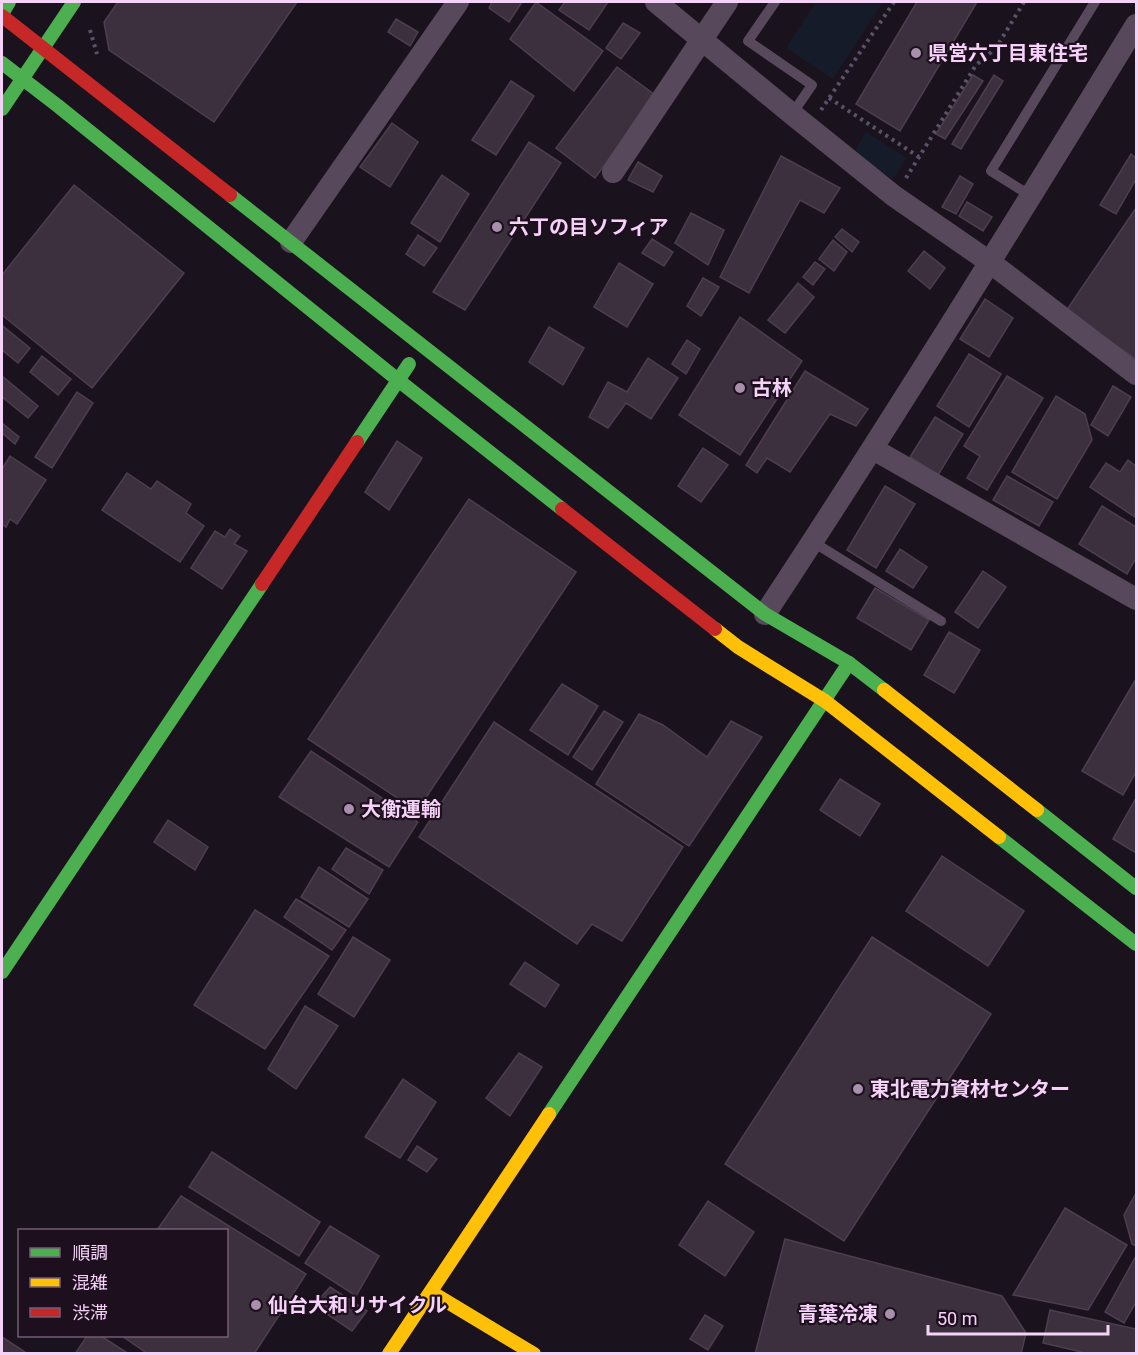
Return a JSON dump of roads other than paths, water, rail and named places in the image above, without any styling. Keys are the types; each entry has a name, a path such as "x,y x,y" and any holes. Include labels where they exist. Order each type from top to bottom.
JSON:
{"street":[{"path":"9,2 2,15 42,48 765,614 849,663 1137,888"},
{"path":"2,109 74,2"},
{"path":"291,242 458,2"},
{"path":"656,2 894,196 990,263 1137,374"},
{"path":"613,172 727,2"},
{"path":"765,614 873,449 1137,25"},
{"path":"2,63 77,120 398,380 738,647 825,701 1137,944"},
{"path":"2,972 422,346"},
{"path":"873,449 1137,599"},
{"path":"389,1353 849,663"},
{"path":"431,1292 534,1353"}],"lane":[{"path":"775,2 748,41 812,85 800,121"},
{"path":"1031,196 991,171 1095,2"},
{"path":"813,542 941,621"}],"place":[{"name":"県営六丁目東住宅","path":"916,53"},
{"name":"六丁の目ソフィア","path":"497,227"},
{"name":"古林","path":"740,388"},
{"name":"大衡運輸","path":"349,809"},
{"name":"東北電力資材センター","path":"858,1089"},
{"name":"仙台大和リサイクル","path":"256,1305"},
{"name":"青葉冷凍","path":"890,1314"}]}
